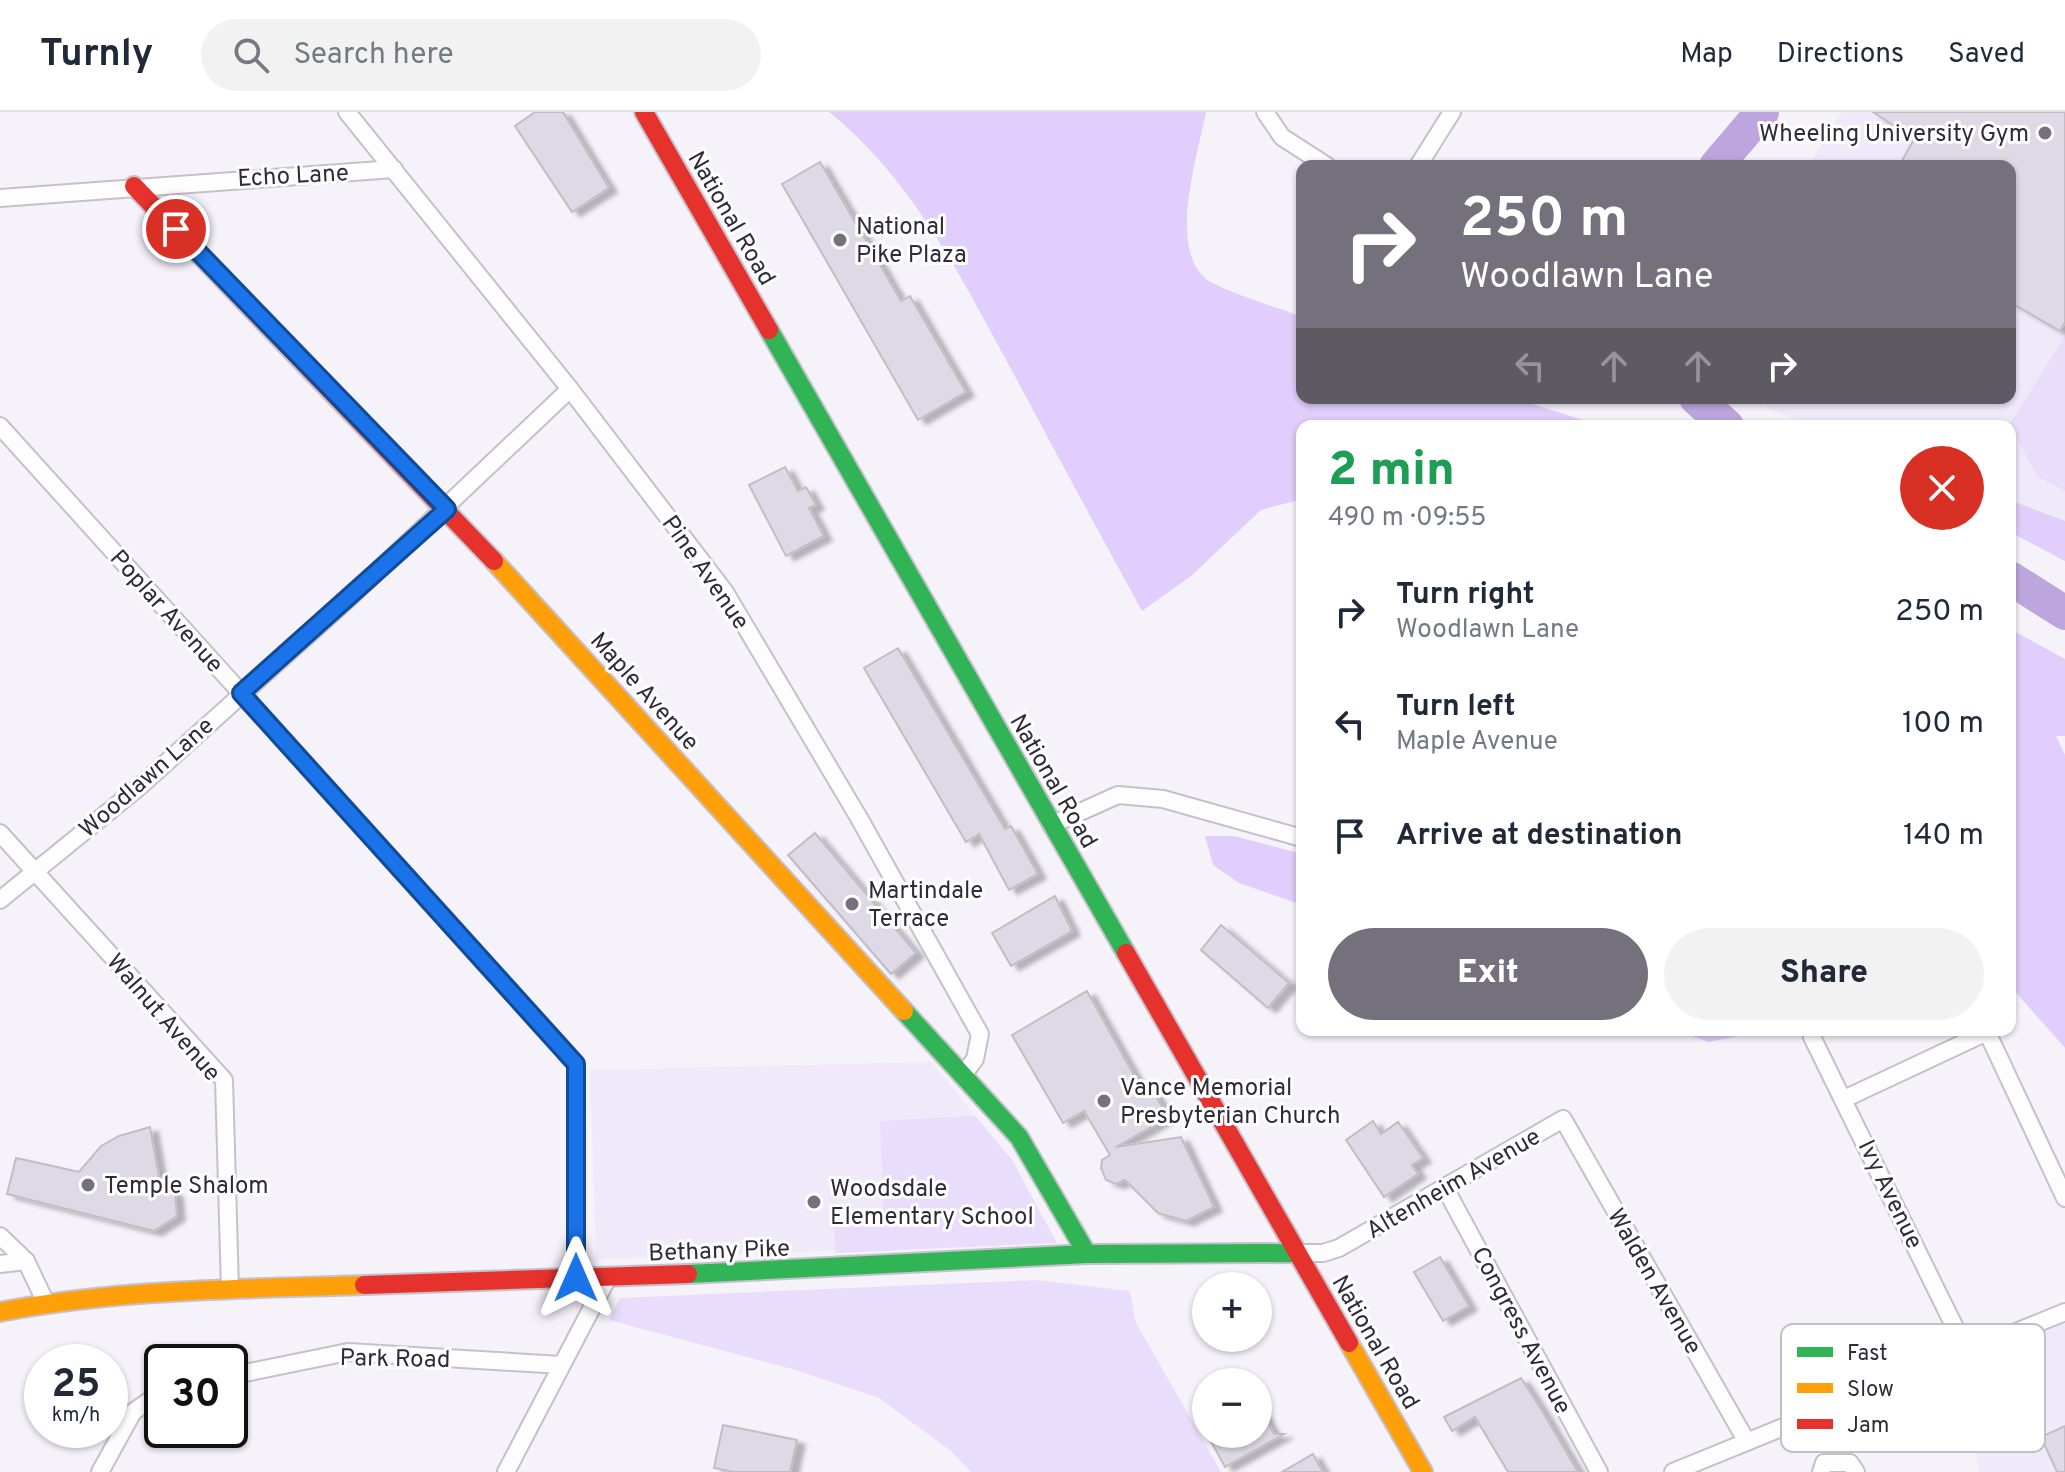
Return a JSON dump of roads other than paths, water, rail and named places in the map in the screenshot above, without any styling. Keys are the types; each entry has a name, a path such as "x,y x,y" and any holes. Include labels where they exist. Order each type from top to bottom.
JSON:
{"main road":[{"name":"National Road","path":"644,112 1423,1472"},
{"name":"Maple Avenue","path":"134,186 447,509 1019,1137 1087,1254"},
{"name":"Bethany Pike","path":"0,1312 46,1303 230,1289 608,1277 1087,1254 1297,1253"}],"street":[{"name":"Pine Avenue","path":"347,112 570,389 725,592 859,818 980,1034 975,1059 963,1075"},
{"path":"1265,112 1282,137 1318,160"},
{"path":"1422,160 1452,112"},
{"name":"Echo Lane","path":"0,198 394,169"},
{"name":"Woodlawn Lane","path":"0,900 139,787 447,509 570,389"},
{"name":"Poplar Avenue","path":"0,426 576,1064 576,1278"},
{"path":"1051,825 1118,795 1163,799 1296,836"},
{"name":"Walnut Avenue","path":"0,833 224,1080 230,1289"},
{"path":"1844,1099 1978,1036"},
{"path":"1989,1036 2065,1198"},
{"name":"Ivy Avenue","path":"1812,1037 1953,1324"},
{"name":"Altenheim Avenue","path":"1297,1253 1323,1253 1339,1248 1563,1119"},
{"name":"Walden Avenue","path":"1563,1119 1747,1442"},
{"name":"Congress Avenue","path":"1445,1188 1599,1472"},
{"path":"0,1236 26,1261 46,1303"},
{"path":"0,1264 26,1261"},
{"path":"506,1472 608,1277"},
{"path":"2036,1324 2065,1312"},
{"name":"Park Road","path":"248,1372 348,1352 561,1365"},
{"path":"100,1472 133,1412 144,1404"},
{"path":"1673,1472 1781,1428"},
{"path":"1821,1472 1824,1463 1850,1463 1856,1472"}],"waterway":[{"path":"1721,160 1762,112"},
{"path":"1703,404 1720,420"},
{"path":"2016,582 2065,613"}],"place":[{"name":"Wheeling University Gym","path":"2045,133"},
{"name":"National Pike Plaza","path":"840,240"},
{"name":"Martindale Terrace","path":"852,904"},
{"name":"Vance Memorial Presbyterian Church","path":"1104,1101"},
{"name":"Temple Shalom","path":"88,1185"},
{"name":"Woodsdale Elementary School","path":"814,1202"}]}
